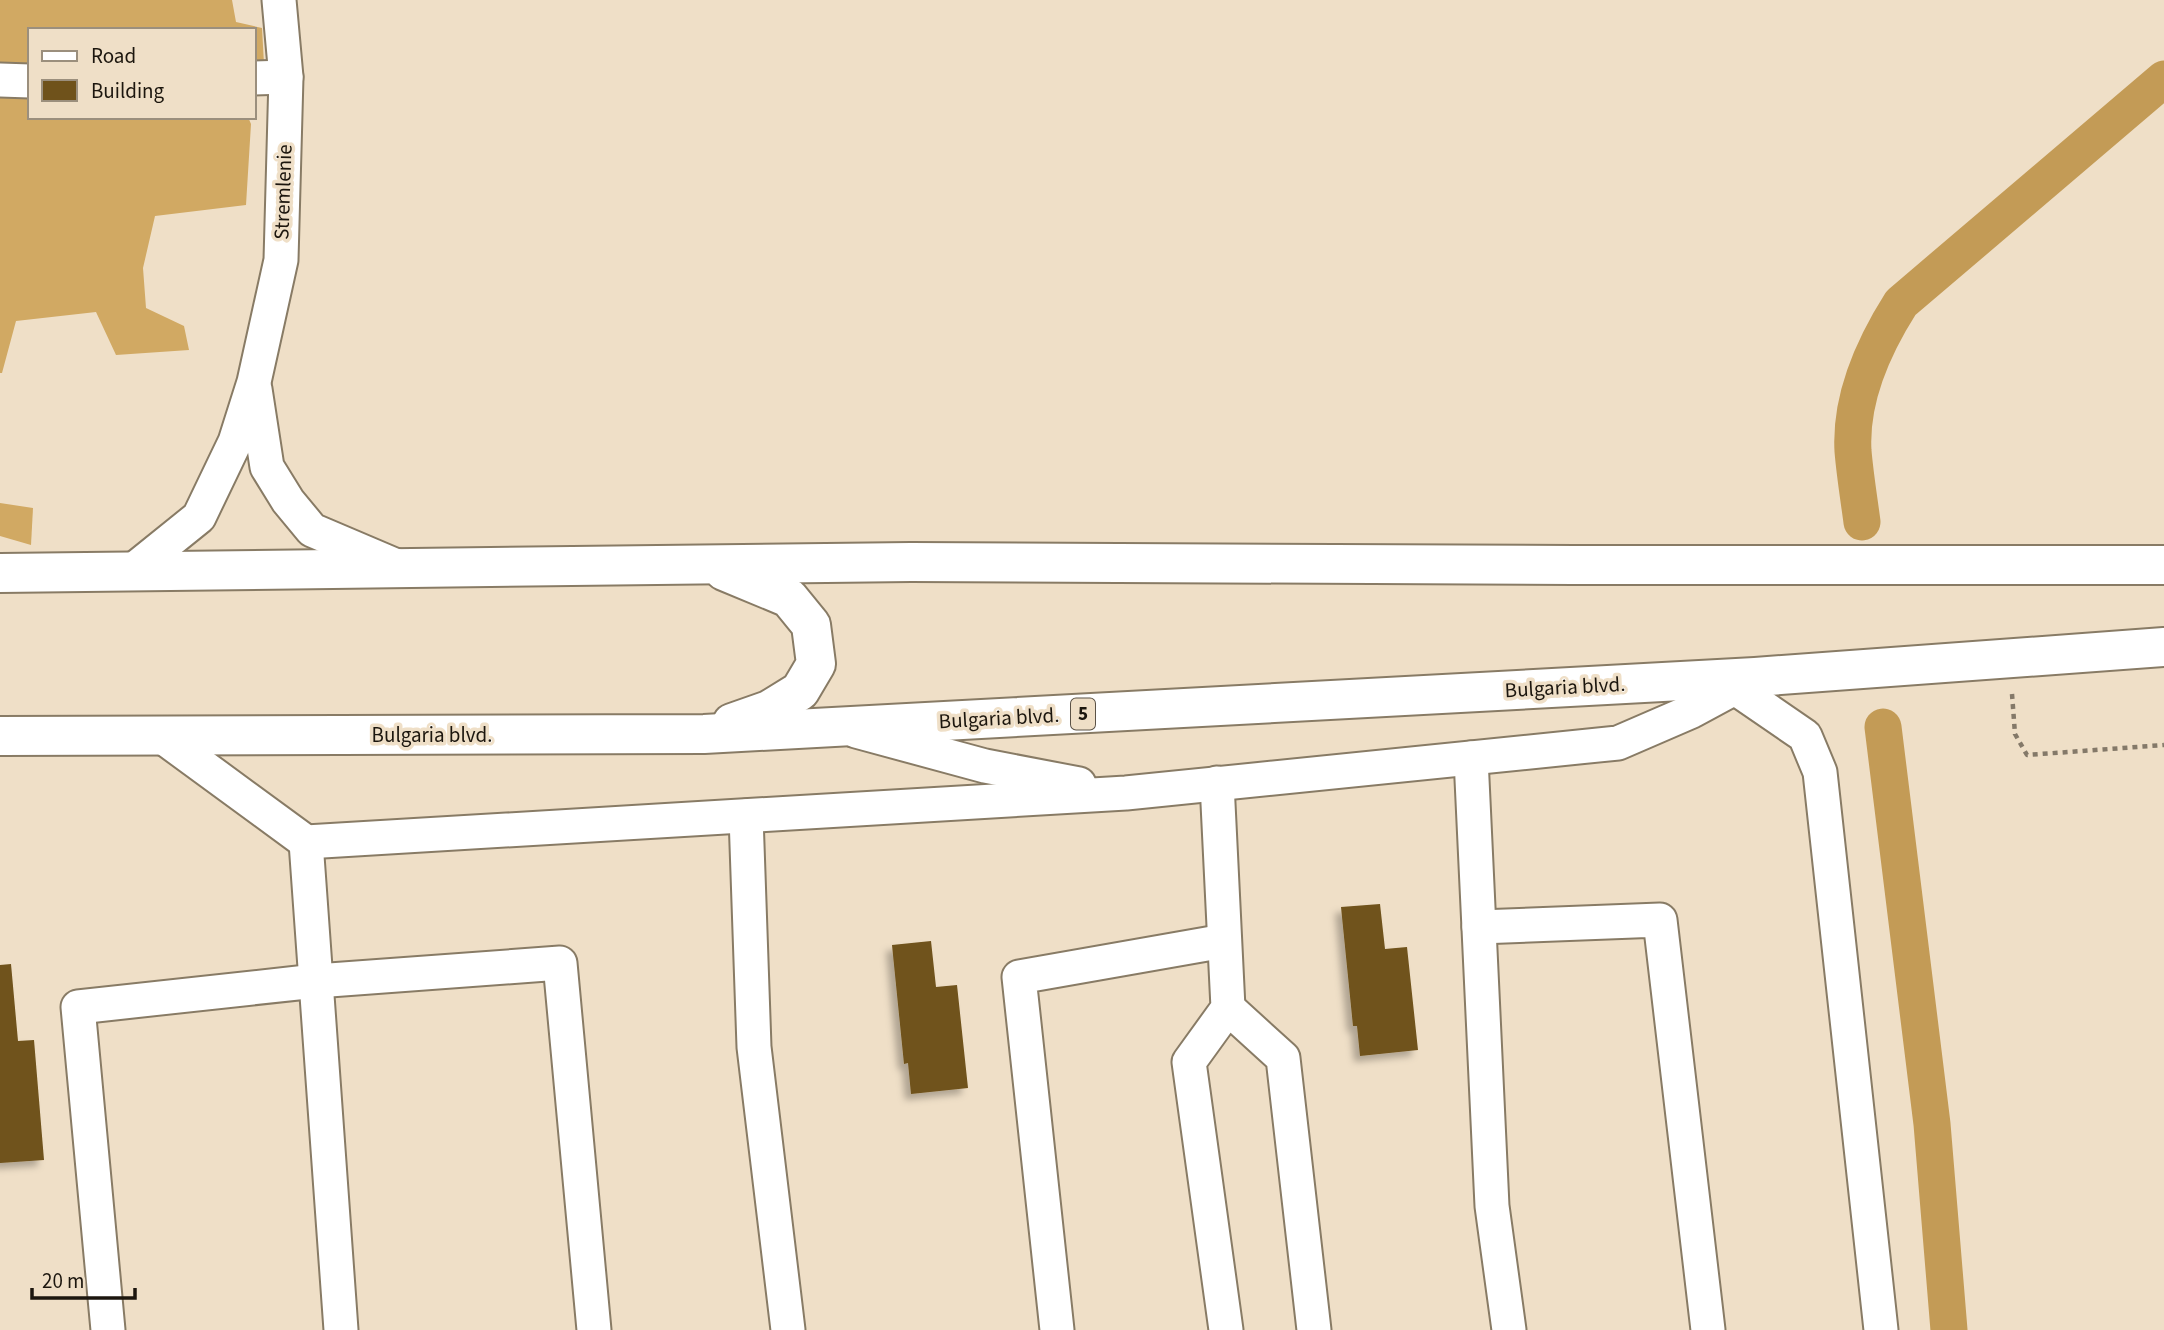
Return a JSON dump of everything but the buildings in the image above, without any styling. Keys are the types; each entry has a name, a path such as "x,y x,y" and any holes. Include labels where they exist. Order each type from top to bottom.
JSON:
{"highway":[{"path":"0,573 925,562 2164,565"},
{"path":"704,734 769,710 800,691 816,664 811,625 789,598 707,564"},
{"name":"Bulgaria blvd.","path":"0,736 704,734 1745,682 2164,647"}],"street":[{"name":"Stremlenie","path":"132,571 200,517 235,442 254,382 281,260 270,78 279,0"},
{"path":"0,80 28,81"},
{"path":"254,382 268,467 288,501 312,530 401,568"},
{"path":"160,735 306,842 1126,793 1618,743 1692,711 1745,682 1805,736 1819,772 1881,1330"},
{"path":"840,727 985,766 1126,793"},
{"path":"1471,758 1492,1206 1509,1330"},
{"path":"1217,783 1228,1008 1189,1062 1226,1330"},
{"path":"746,816 754,1047 788,1330"},
{"path":"306,842 341,1330"},
{"path":"1479,927 1661,920 1708,1330"},
{"path":"1057,1330 1019,976 1224,941"},
{"path":"108,1330 78,1007 316,981 560,963 593,1330"},
{"path":"1228,1008 1283,1058 1314,1330"}],"path":[{"path":"2009,658 2015,734 2027,755 2164,745"}],"shaded area":[{"path":"0,0 232,0 236,22 262,28 264,64 256,66 256,28 28,28 28,119 249,119 251,124 246,205 155,216 143,268 146,308 184,326 189,350 116,355 96,312 16,321 0,373"},
{"path":"0,503 33,508 31,545 0,536"}],"waterway":[{"path":"1862,522 1853,451 1855,412 1873,355 1901,303 2164,79"},
{"path":"1883,727 1932,1124 1949,1330"}]}
